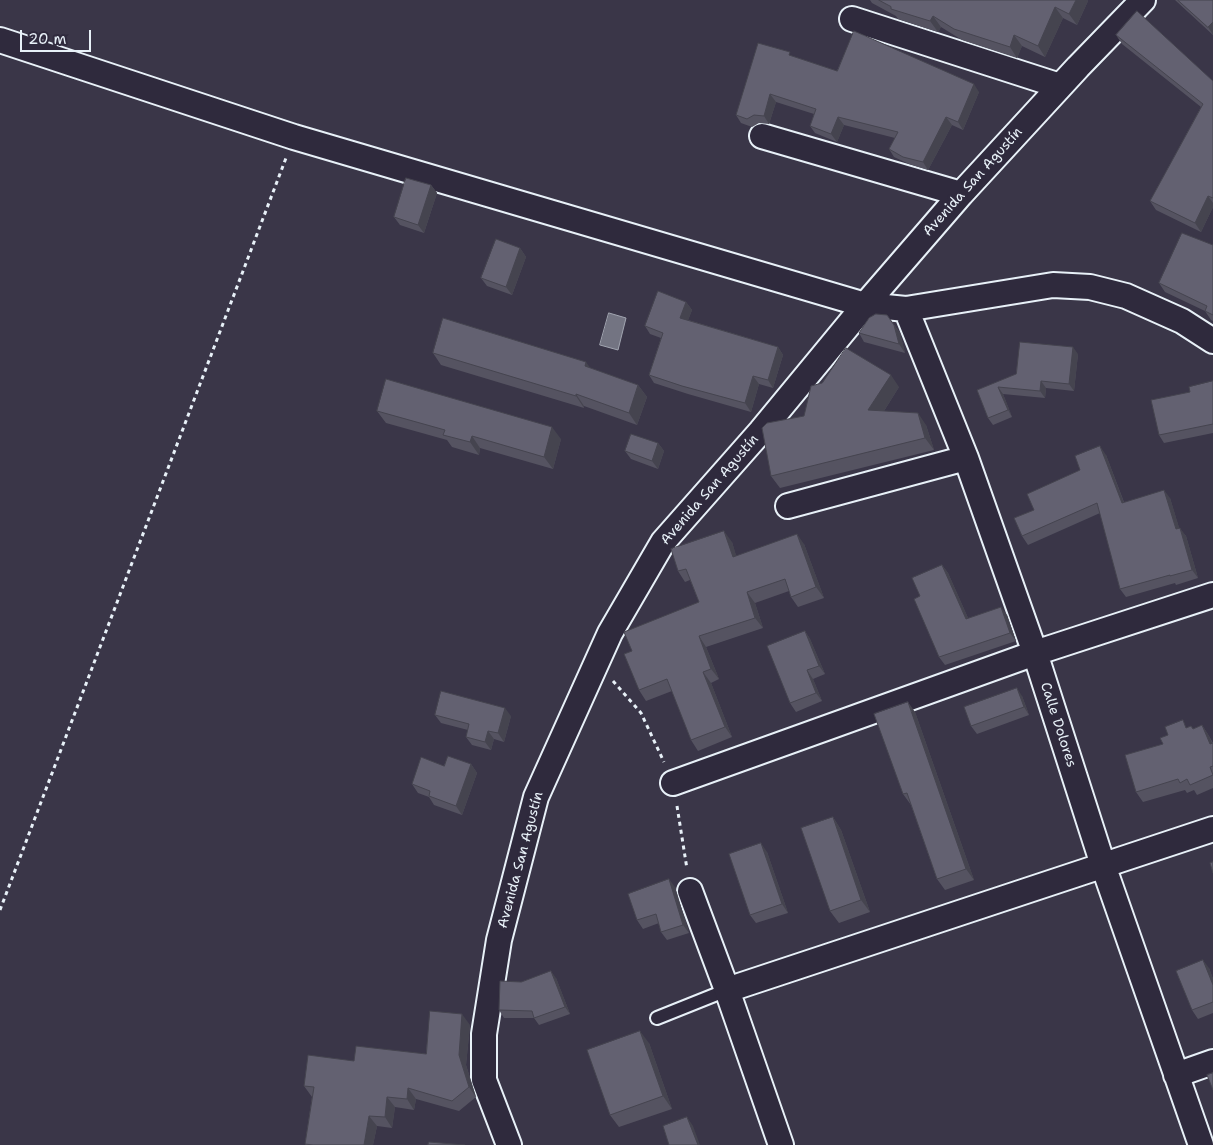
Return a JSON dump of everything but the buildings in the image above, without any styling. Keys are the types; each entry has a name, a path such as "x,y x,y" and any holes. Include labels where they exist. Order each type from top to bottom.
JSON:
{"street":[{"name":"Avenida San Agustín","path":"509,1145 484,1080 484,1034 499,940 536,797 610,633 663,542 761,431 865,305 961,194 1060,86 1143,0"},
{"path":"852,18 1060,86"},
{"path":"0,40 294,137 865,305 906,309 1053,285 1090,287 1126,296 1182,321 1213,341"},
{"path":"762,136 961,194"},
{"name":"Calle Dolores","path":"906,309 966,458 1035,653 1103,864 1201,1145"},
{"path":"788,506 966,458"},
{"path":"673,783 1035,653 1213,595"},
{"path":"727,990 1213,829"},
{"path":"690,891 781,1145"},
{"path":"1176,1075 1213,1062"}],"lane":[{"path":"658,1018 727,990"}],"path":[{"path":"0,910 294,137"},
{"path":"596,662 641,713 673,783 690,891"}],"water":[{"path":"609,313 626,318 618,350 600,345"}]}
